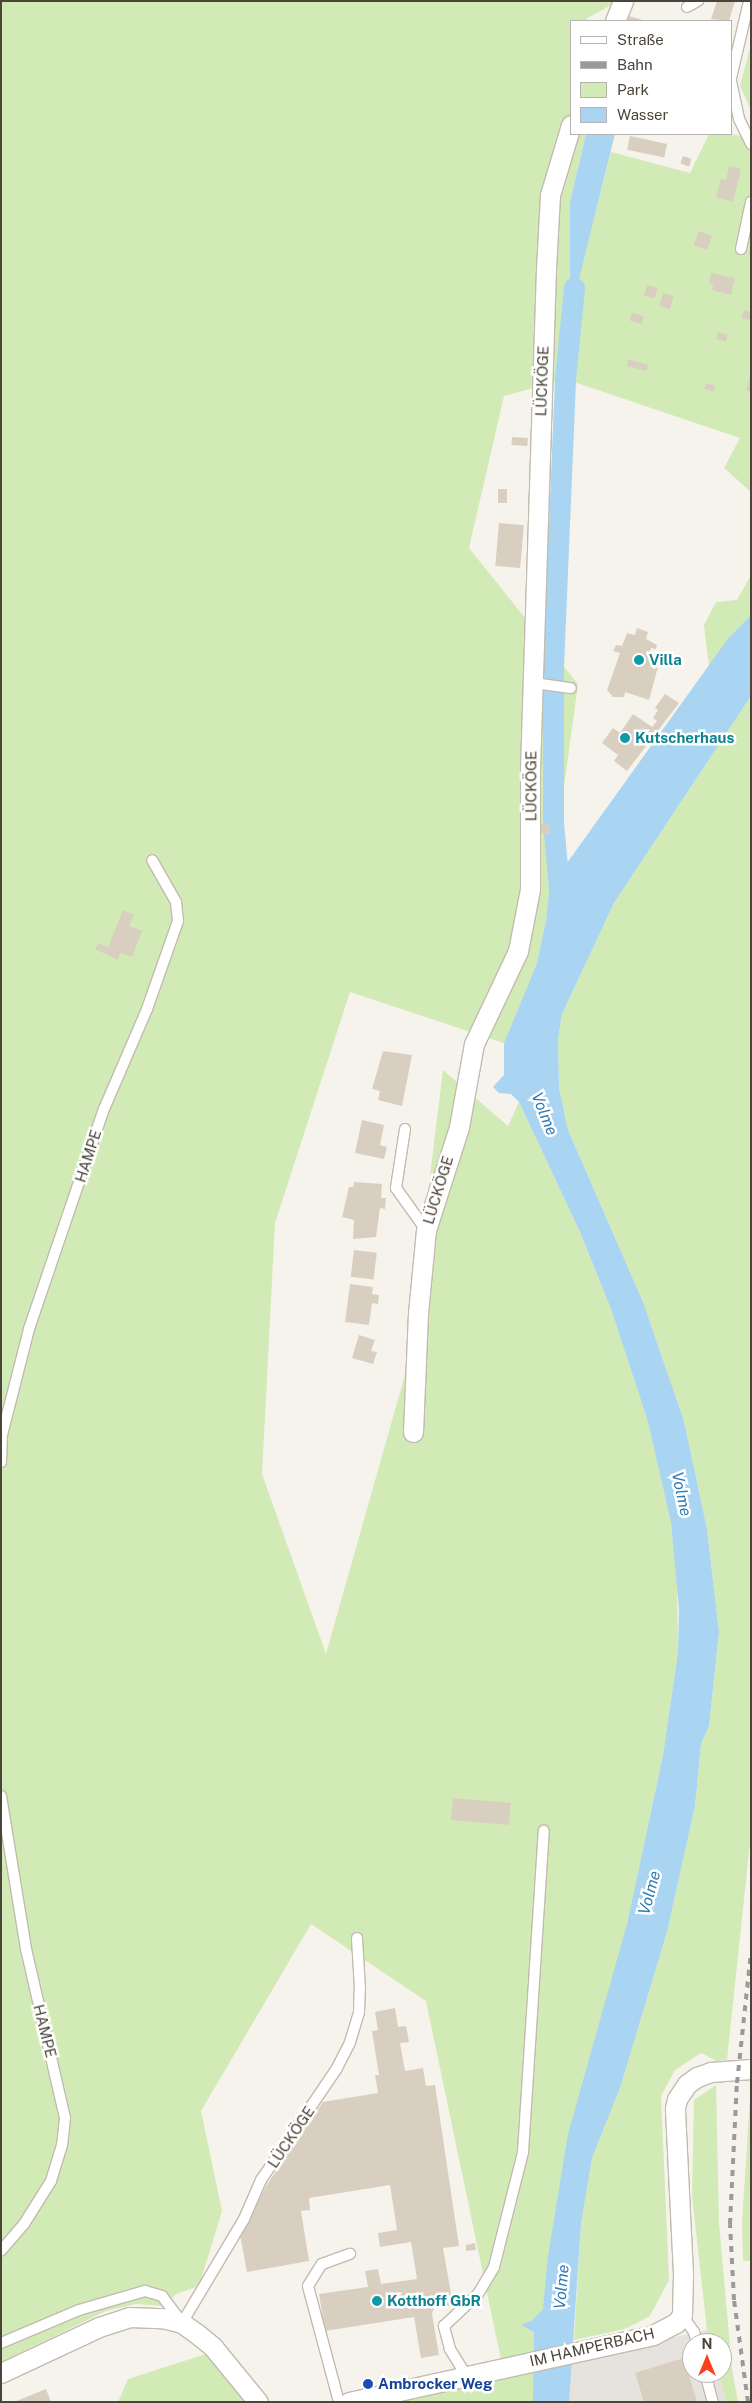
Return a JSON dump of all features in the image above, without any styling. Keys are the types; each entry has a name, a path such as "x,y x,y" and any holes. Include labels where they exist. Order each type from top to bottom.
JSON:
{"street":[{"path":"615,20 623,1"},
{"name":"LÜCKÖGE","path":"413,1432 418,1313 426,1230 458,1127 474,1044 518,951 530,889 534,683 550,195 570,128"},
{"path":"682,2315 675,2108 687,2084 697,2077 711,2072 751,2069"},
{"name":"IM HAMPERBACH","path":"349,2402 620,2342 668,2328 682,2315"},
{"path":"1,2372 99,2327 129,2317 162,2318 182,2323 213,2347 258,2402"}],"lane":[{"path":"688,7 698,1"},
{"path":"732,76 749,1"},
{"path":"732,85 739,119 751,144"},
{"path":"741,249 751,202"},
{"path":"534,683 571,688"},
{"name":"HAMPE","path":"1,1462 2,1435 29,1330 104,1109 147,1009 178,921 176,902 152,860"},
{"path":"405,1129 396,1188 426,1230"},
{"name":"HAMPE","path":"1,1796 26,1949 65,2118 62,2145 51,2181 24,2224 1,2250"},
{"path":"466,2375 450,2350 444,2326 478,2294 494,2267 523,2152 544,1831"},
{"name":"LÜCKÖGE","path":"182,2323 244,2219 261,2180 337,2068 350,2042 359,2012 360,1989 357,1938"},
{"path":"339,2402 308,2286 322,2264 350,2254"},
{"path":"1,2343 79,2310 145,2291 162,2296 182,2323"},
{"path":"682,2315 694,2333"},
{"path":"708,2383 713,2402"}],"shaded area":[{"path":"707,2330 708,2333 693,2333"},
{"path":"682,2335 682,2383 721,2383 726,2402 569,2402 570,2360"}],"green space":[{"path":"1,1 619,1 587,18 588,20 570,20 570,135 586,135 570,202 570,314 611,152 690,173 709,135 732,134 751,138 751,492 724,468 740,438 565,379 504,396 469,548 578,684 546,920 537,963 504,1043 350,992 275,1223 262,1474 326,1654 406,1371 443,1070 508,1126 519,1102 580,1232 611,1309 648,1422 671,1523 677,1572 678,1652 663,1755 627,1924 538,2402 394,2402 504,2374 426,2001 311,1924 201,2111 222,2211 199,2286 176,2294 165,2306 136,2304 106,2311 1,2362"},
{"path":"751,44 751,110 740,86"},
{"path":"751,575 751,615 709,666 704,625 716,602 737,600"},
{"path":"751,696 751,1833 727,2060 717,2061 701,2053 675,2070 661,2096 669,2280 650,2316 625,2329 574,2340 581,2224 592,2158 620,2088 667,1932 695,1806 701,1744 709,1726 719,1632 707,1529 684,1421 643,1302 568,1130 559,1088 558,1039 562,1014 614,903"},
{"path":"751,2081 751,2261 743,2261 742,2224"},
{"path":"716,2085 719,2223 729,2333 708,2333 707,2330 692,2196 694,2100"},
{"path":"209,2353 247,2402 118,2402 128,2379"},
{"path":"732,2369 738,2402 726,2402 721,2383 732,2383"}],"water":[{"path":"586,135 615,135 570,316 570,202"},
{"name":"Volme","path":"751,615 751,696 614,903 562,1014 558,1039 559,1088 568,1130 643,1302 684,1421 707,1529 719,1632 709,1726 701,1744 695,1806 667,1932 620,2088 592,2158 581,2224 569,2402 533,2402 534,2332 521,2325 533,2320 543,2309 548,2256 568,2134 627,1924 663,1755 678,1652 679,1609 671,1523 648,1422 611,1309 580,1232 519,1102 511,1094 499,1093 493,1087 504,1075 504,1043 537,963 546,920 552,869 562,870 727,640"}],"building":[{"path":"717,1 735,1 729,20 711,19"},
{"path":"629,16 643,20 627,20"},
{"path":"630,136 667,144 664,158 627,150"},
{"path":"683,156 692,159 689,166 681,164"},
{"path":"729,166 741,169 733,202 716,197 721,179 726,180"},
{"path":"699,231 712,236 707,250 694,245"},
{"path":"711,273 735,278 731,295 712,290 713,285 709,284"},
{"path":"647,285 658,288 655,298 644,296"},
{"path":"663,293 674,296 670,309 659,307"},
{"path":"744,310 751,313 749,320 741,318"},
{"path":"632,313 644,316 642,324 630,321"},
{"path":"718,332 728,335 726,342 716,339"},
{"path":"628,359 648,365 646,371 627,366"},
{"path":"751,376 751,392 746,390"},
{"path":"706,383 716,386 714,392 704,389"},
{"path":"512,437 528,438 527,446 511,445"},
{"path":"498,489 507,489 507,503 498,503"},
{"path":"499,523 524,525 520,568 495,566"},
{"name":"Villa","path":"637,628 648,632 646,639 657,645 656,649 651,648 649,655 661,656 649,700 625,692 624,697 613,697 607,690 620,653 613,651 616,645 622,646 627,633 635,635"},
{"name":"Kutscherhaus","path":"665,694 679,703 627,771 614,761 618,755 602,743 613,728 620,733 633,714 652,727 657,721 653,718 658,710 655,708"},
{"path":"541,824 550,824 550,834 540,833"},
{"path":"123,910 134,915 129,926 142,931 132,957 120,953 118,960 95,949 98,943 108,947"},
{"path":"383,1051 412,1055 402,1106 378,1100 380,1091 372,1089"},
{"path":"362,1120 384,1125 380,1145 387,1147 384,1159 355,1153"},
{"path":"354,1182 382,1184 381,1198 386,1198 385,1209 380,1208 376,1237 353,1239 354,1220 342,1217 349,1187 353,1187"},
{"path":"354,1250 377,1253 374,1280 351,1277"},
{"path":"350,1284 373,1287 372,1294 379,1295 378,1304 372,1303 369,1325 345,1322"},
{"path":"359,1335 375,1340 371,1351 377,1352 373,1364 352,1358"},
{"path":"453,1798 511,1803 509,1825 451,1820"},
{"path":"395,2008 398,2027 406,2026 409,2042 400,2043 405,2071 423,2068 426,2086 435,2085 459,2246 443,2248 453,2305 434,2308 432,2314 439,2355 421,2358 414,2317 325,2331 319,2294 368,2287 365,2271 378,2269 381,2284 417,2279 411,2242 380,2247 378,2233 397,2230 390,2185 309,2198 310,2210 301,2211 309,2261 247,2272 240,2235 266,2186 323,2102 378,2093 375,2075 379,2075 372,2031 378,2030 375,2012"},
{"path":"475,2243 476,2250 466,2251 466,2245"},
{"path":"682,2359 682,2383 691,2383 697,2402 644,2402 635,2373"},
{"path":"46,2389 51,2402 14,2402"}],"waterway":[{"path":"560,898 553,823 553,667 565,379 574,287"}],"railway":[{"path":"748,2402 734,2300 730,2224 737,2083 751,1953"}],"place":[{"name":"Villa","path":"639,660"},
{"name":"Kutscherhaus","path":"625,738"},
{"name":"Kotthoff GbR","path":"377,2301"},
{"name":"Ambrocker Weg","path":"368,2384"}]}
